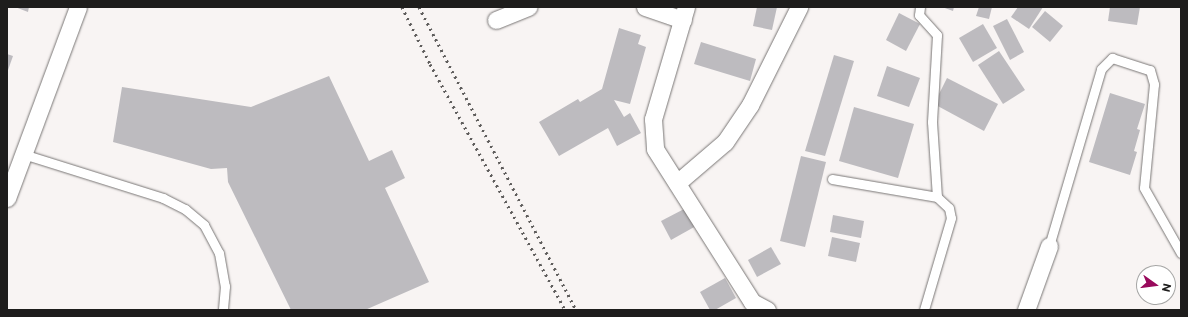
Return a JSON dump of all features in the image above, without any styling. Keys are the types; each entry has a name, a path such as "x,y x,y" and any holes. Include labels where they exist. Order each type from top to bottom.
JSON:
{"street":[{"path":"7,198 78,7"},
{"path":"496,20 528,7"},
{"path":"645,7 684,13 653,119 655,149 752,302 767,310"},
{"path":"677,183 725,142 750,105 799,7"},
{"path":"1026,310 1049,246"}],"lane":[{"path":"920,7 919,15 936,35 932,122 937,197"},
{"path":"1049,246 1101,69 1112,58 1150,70 1154,84 1144,188 1181,253"},
{"path":"23,154 163,198 185,210 204,225 219,254 225,286 223,310"},
{"path":"832,179 937,197 949,208 951,218 924,310"}],"building":[{"path":"15,7 29,7 28,12"},
{"path":"757,7 777,7 772,30 753,26"},
{"path":"942,7 954,7 953,11"},
{"path":"979,7 992,7 989,19 976,16"},
{"path":"1018,7 1043,7 1029,29 1011,17"},
{"path":"1110,7 1140,7 1137,25 1108,21"},
{"path":"1045,11 1063,26 1050,42 1032,27"},
{"path":"899,13 920,24 906,51 886,40"},
{"path":"1007,19 1024,52 1010,60 993,26"},
{"path":"983,24 997,48 973,62 959,38"},
{"path":"619,28 641,35 638,44 646,47 630,104 614,100 624,117 630,113 641,133 617,146 608,128 559,156 539,122 578,99 580,102 602,89"},
{"path":"701,42 756,59 750,81 694,64"},
{"path":"999,51 1025,90 1003,104 978,65"},
{"path":"7,54 13,56 7,73"},
{"path":"834,55 854,61 825,156 805,151"},
{"path":"887,66 920,78 909,107 877,96"},
{"path":"329,76 369,161 392,150 405,178 385,188 429,282 365,310 291,310 228,182 227,168 211,169 113,142 122,87 251,107"},
{"path":"947,78 998,104 984,131 934,104"},
{"path":"1110,93 1145,104 1137,129 1140,130 1134,151 1137,152 1130,175 1089,162"},
{"path":"854,107 914,124 898,178 839,161"},
{"path":"801,156 826,162 805,247 780,241"},
{"path":"686,208 696,226 671,240 661,221"},
{"path":"833,215 864,221 861,238 830,232"},
{"path":"832,237 860,243 856,262 828,256"},
{"path":"771,247 781,264 757,277 748,260"},
{"path":"725,278 736,298 715,310 710,310 700,292"}],"railway":[{"path":"402,7 430,64 565,310"},
{"path":"419,7 576,310"}]}
